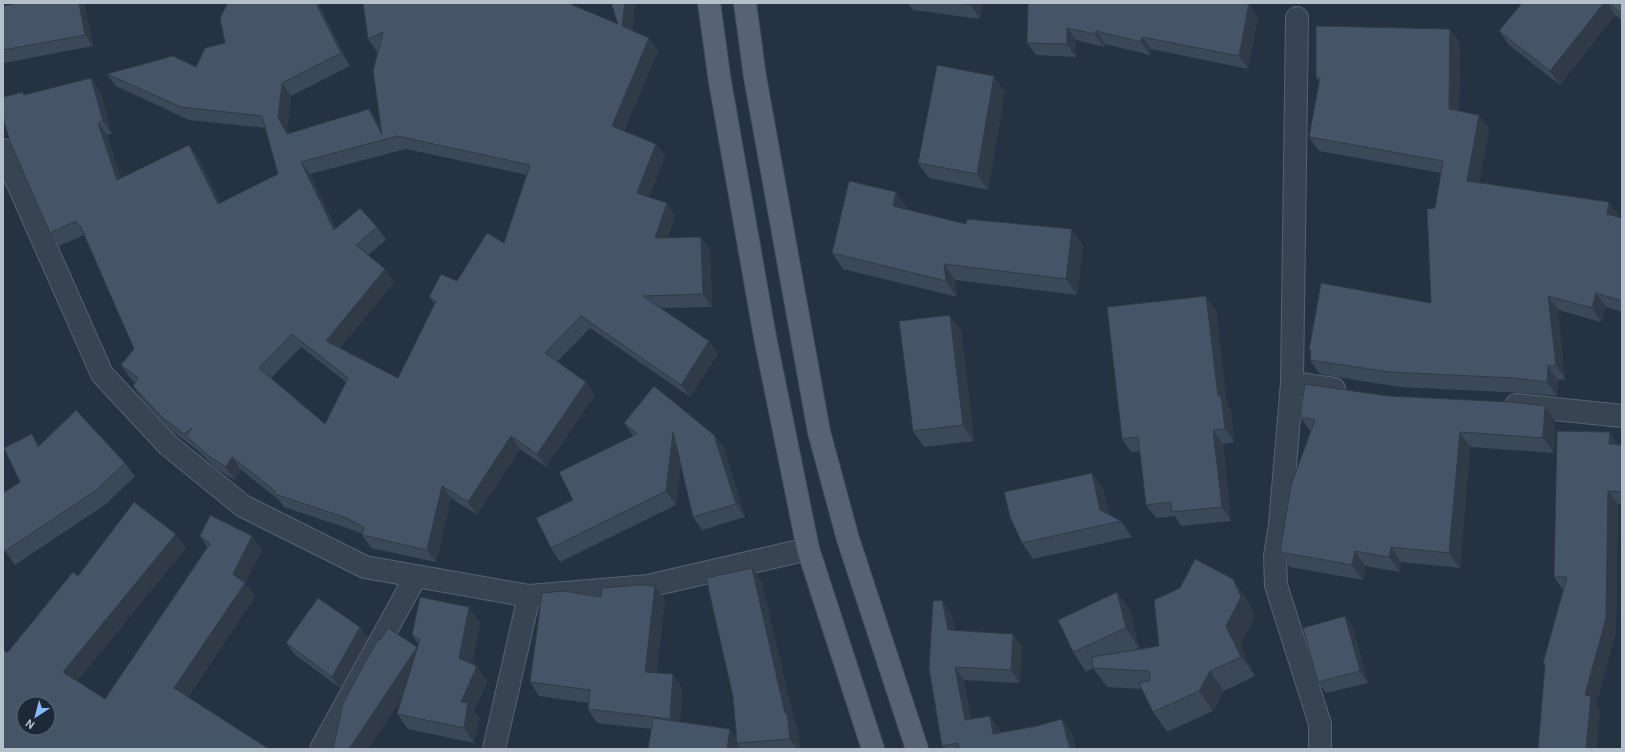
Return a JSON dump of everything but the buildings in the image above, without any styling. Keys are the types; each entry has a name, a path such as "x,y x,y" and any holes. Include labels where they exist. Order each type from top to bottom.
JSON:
{"main road":[{"path":"710,3 720,82 765,338 808,549 873,749"},
{"path":"745,3 755,77 800,331 820,432 848,539 917,749"}],"street":[{"path":"1297,18 1292,383 1280,524 1275,556 1276,585 1320,724 1320,749"},
{"path":"3,150 102,374 168,445 243,506 365,567 529,596 648,586 808,549"},
{"path":"1292,383 1353,392"},
{"path":"1500,404 1622,416"},
{"path":"321,749 416,576"},
{"path":"494,749 529,596"}]}
